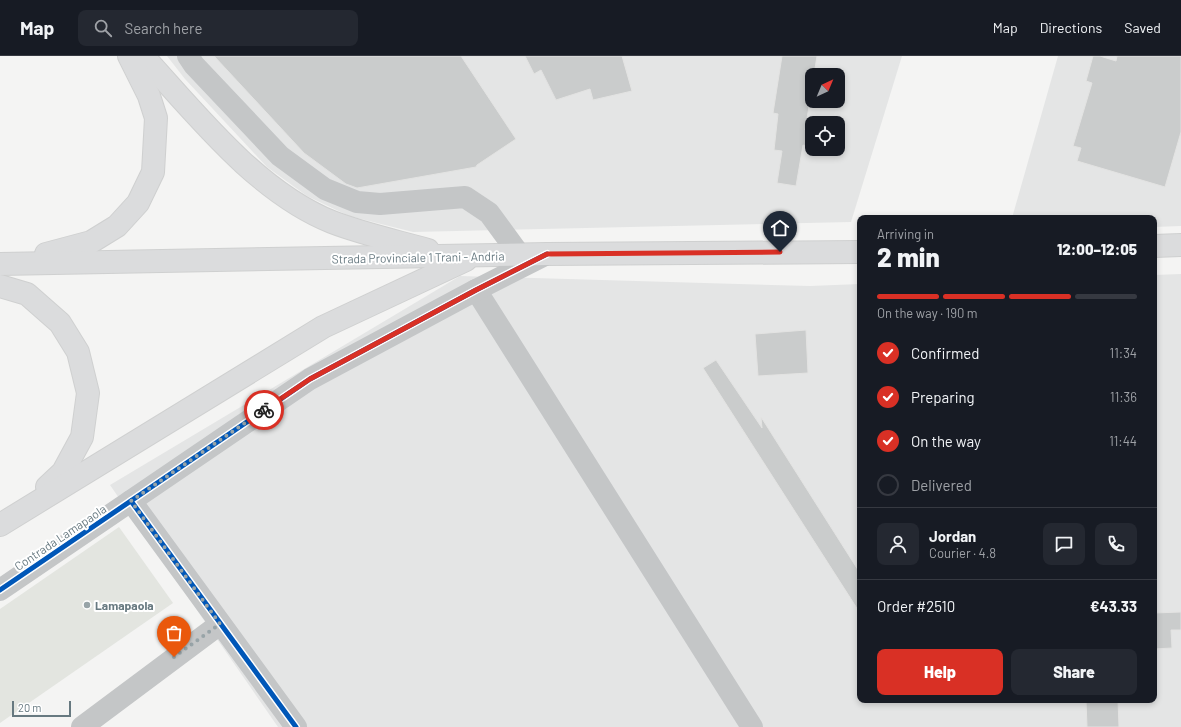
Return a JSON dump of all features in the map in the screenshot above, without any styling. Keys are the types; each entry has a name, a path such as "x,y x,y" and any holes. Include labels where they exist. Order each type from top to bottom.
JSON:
{"main road":[{"path":"0,264 52,253 91,242 117,226 138,203 153,172 156,118 149,96 129,56"},
{"path":"143,56 246,166 284,196 332,222 453,257"},
{"path":"1157,246 1181,245"},
{"name":"Strada Provinciale 1 Trani - Andria","path":"0,264 453,257 519,254 857,252"},
{"path":"6,521 323,327 474,256"},
{"path":"0,286 27,294 60,323 78,352 88,393 82,437 63,472 6,521"}],"street":[{"path":"188,56 194,65 280,156 325,189 357,202 380,204 465,197 489,213 519,254"},
{"name":"Contrada Lamapaola","path":"0,590 310,379 476,290 547,254"},
{"path":"476,290 752,727"},
{"path":"131,501 296,727"},
{"path":"82,727 220,624"}],"shaded area":[{"path":"167,56 902,56 851,222 413,232 349,216 307,196 267,167 185,79"},
{"path":"1058,56 1181,56 1181,226 1157,227 1157,215 1013,215"},
{"path":"1181,274 1181,727 278,727 110,485 460,276 810,286 857,284 857,703 1157,703 1157,275"},
{"name":"Lamapaola","path":"119,527 173,603 0,723 0,609"}],"building":[{"path":"214,56 461,56 516,139 476,167 357,188 346,184 304,153"},
{"path":"525,56 622,56 632,91 593,100 590,89 556,100 541,70 534,74"},
{"path":"782,56 817,56 815,68 805,68 805,108 809,108 807,116 805,116 805,145 803,145 796,186 777,183 782,151 774,150 778,114 773,113"},
{"path":"1093,56 1100,56 1116,61 1117,56 1181,56 1181,132 1165,187 1077,161 1081,148 1073,146 1092,83 1086,81"},
{"path":"806,330 808,373 758,376 755,334"},
{"path":"716,360 762,428 761,417 857,568 857,608 703,368"},
{"path":"1181,612 1181,630 1171,630 1172,648 1157,649 1157,613"},
{"path":"1086,703 1118,703 1119,727 1087,727"}],"cycle path":[{"path":"0,590 310,379 476,290 547,254"},
{"path":"131,501 296,727"}],"way so far":[{"path":"174,657 220,624 131,501 264,410"}],"place":[{"name":"Lamapaola","path":"87,605"}],"route":[{"path":"264,410 310,379 476,290 547,254 780,252"}]}
